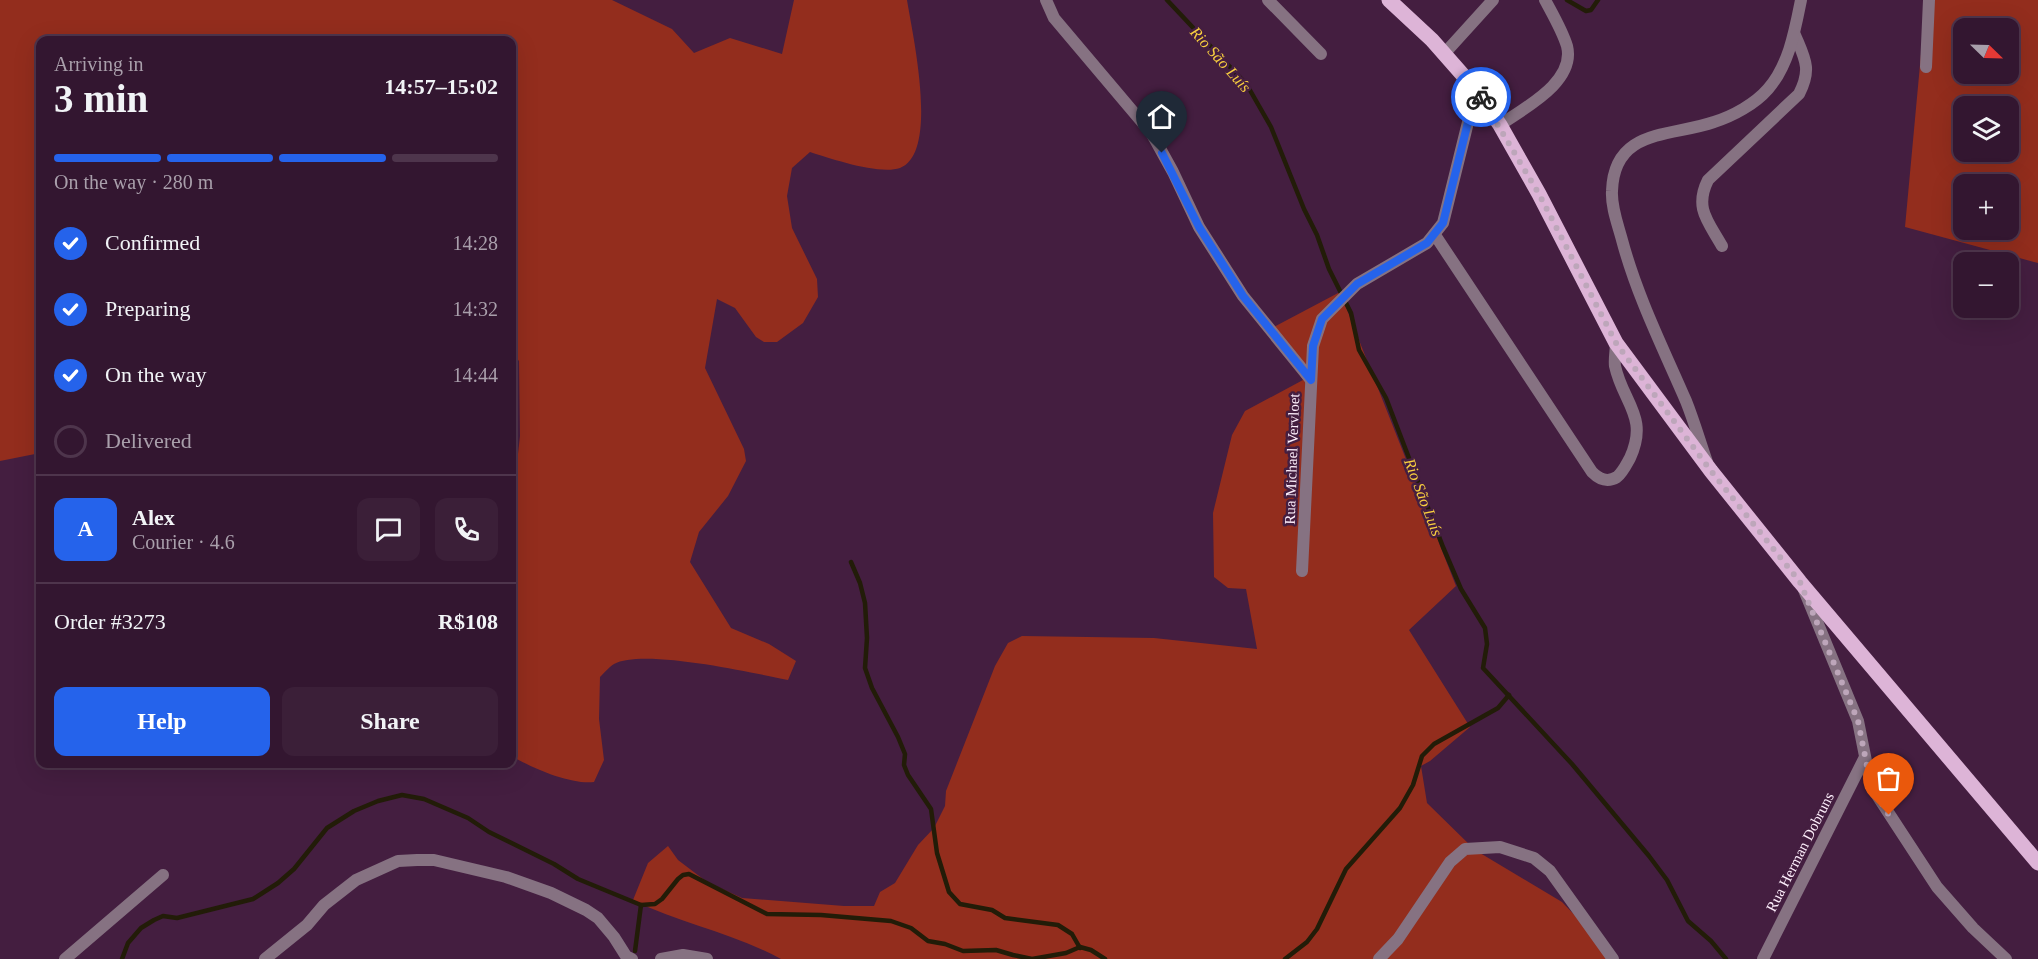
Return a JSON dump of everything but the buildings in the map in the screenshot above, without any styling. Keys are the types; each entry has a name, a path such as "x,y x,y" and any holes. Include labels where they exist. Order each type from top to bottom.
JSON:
{"main road":[{"path":"1389,0 1444,54 1476,90 1500,125 1539,194 1616,343 1711,471 1800,582 2038,863"}],"street":[{"path":"1046,0 1054,18 1152,134 1199,227 1237,286 1311,380"},
{"path":"1268,0 1321,54"},
{"path":"1444,54 1493,0"},
{"path":"1500,125 1553,87 1566,69 1567,47 1545,0"},
{"path":"1711,471 1687,404 1653,330 1629,267 1612,193 1614,176 1619,162 1636,143 1658,134 1714,122 1747,107 1768,89 1783,65 1795,35 1801,0"},
{"path":"1926,67 1929,0"},
{"path":"1722,246 1703,211 1702,192 1708,180 1799,93 1806,81 1807,66 1795,35"},
{"name":"Rua Michael Vervloet","path":"1302,571 1313,346 1322,319 1357,284 1427,243 1435,235 1443,223 1449,206 1476,90"},
{"path":"1435,235 1592,472 1601,480 1611,479 1621,473 1634,448 1638,430 1636,417 1615,365 1616,343"},
{"path":"1800,582 1858,721 1871,786 1937,886 1973,928 2006,959"},
{"name":"Rua Herman Dobruns","path":"1763,959 1864,759"},
{"path":"1379,959 1398,939 1450,862 1465,849 1483,847 1506,849 1534,858 1550,871 1613,959"},
{"path":"265,959 307,925 324,905 356,880 398,861 434,860 506,877 551,893 586,910 598,918 626,956 632,959"},
{"path":"65,959 163,875"},
{"path":"661,959 683,955 707,959"}],"shaded area":[{"path":"0,0 612,0 672,29 694,53 730,38 782,54 794,0 907,0 918,63 921,117 919,140 912,158 900,168 891,170 868,168 810,152 792,168 787,196 792,228 817,279 818,297 803,323 777,342 764,342 756,337 735,308 717,299 705,368 744,449 746,461 728,496 699,532 690,562 731,628 769,644 796,661 788,680 673,660 628,660 614,664 600,677 599,719 604,760 594,782 575,781 552,775 516,758 516,472 520,436 519,361 516,358 516,36 36,36 36,454 0,461"},
{"path":"1926,0 2038,0 2038,263 2019,258 2019,252 1997,252 1953,240 2019,240 2019,174 1953,174 1953,240 1905,227"},
{"path":"1340,292 1456,586 1409,630 1470,727 1421,766 1427,803 1475,850 1562,902 1617,959 781,959 745,942 670,916 633,900 648,863 668,846 678,860 707,882 742,898 844,906 874,906 880,892 895,883 918,845 934,828 945,806 946,791 995,666 1008,643 1022,636 1154,638 1257,649 1246,589 1228,588 1214,577 1213,513 1232,435 1245,411 1303,380 1270,329"}],"waterway":[{"name":"Rio São Luís","path":"1167,0 1247,85 1271,127 1329,269 1351,313 1359,350 1386,398 1443,547 1461,589 1485,628 1487,644 1483,668 1572,764 1649,856 1667,880 1688,921 1711,941 1726,959"},
{"path":"1567,0 1586,11 1591,10 1598,0"},
{"path":"851,562 865,603 867,638 865,668 872,688 905,754 904,765 908,775 931,809 937,853 949,892 960,904 992,910 1005,918 1058,925 1072,934 1080,948"},
{"path":"1285,959 1307,942 1317,929 1346,869 1400,808 1413,785 1422,756 1434,744 1498,708 1509,695"},
{"path":"122,959 128,943 141,928 154,920 163,916 177,918 253,899 278,883 294,869 327,828 354,811 378,801 402,795 424,799 468,818 489,832 554,864 578,879 641,905 655,904 678,879 689,874 767,914 821,915 891,921 911,928 928,941 963,951 996,950 1032,959 1066,953 1080,947 1091,950 1105,959"},
{"path":"635,951 641,905"}],"way so far":[{"path":"1481,97 1500,125 1539,194 1616,343 1711,471 1800,582 1858,721 1871,786 1889,815"}],"route":[{"path":"1162,153 1199,227 1243,296 1311,380 1313,346 1322,319 1357,284 1427,243 1443,223 1476,90 1481,97"}]}
